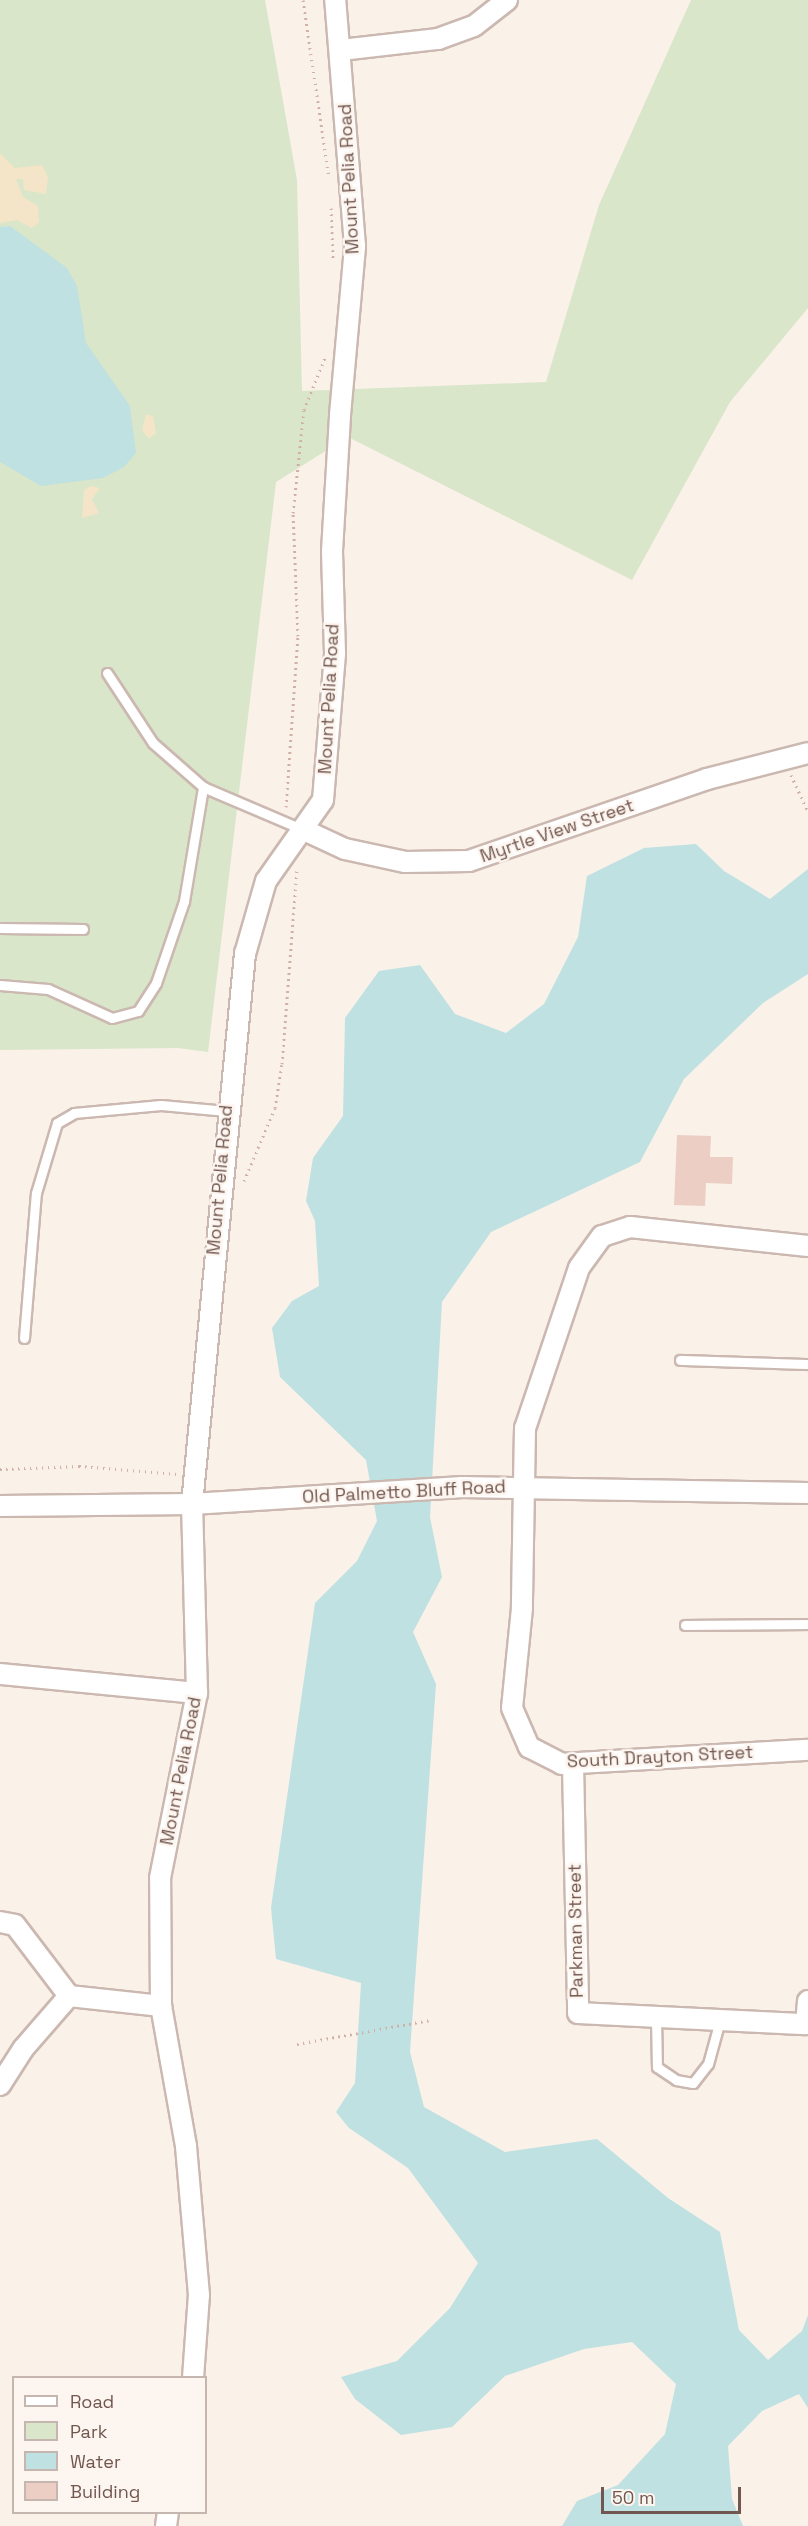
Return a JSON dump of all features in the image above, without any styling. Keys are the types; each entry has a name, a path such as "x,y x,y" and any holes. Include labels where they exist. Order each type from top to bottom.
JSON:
{"street":[{"name":"Mount Pelia Road","path":"193,2376 199,2295 192,2210 161,2006 160,1878 197,1693 192,1504 227,1112 245,954 266,881 297,831 323,800 335,653 332,551 339,426 355,246 341,50 335,0"},
{"path":"341,50 438,39 474,26 507,0"},
{"name":"Myrtle View Street","path":"297,831 345,849 405,862 469,861 707,779 808,753"},
{"name":"South Drayton Street","path":"808,1246 630,1227 602,1236 579,1268 552,1337 525,1428 522,1486 522,1608 512,1708 529,1747 562,1764 808,1750"},
{"name":"Old Palmetto Bluff Road","path":"0,1506 192,1504 462,1487 522,1486 808,1493"},
{"path":"0,1674 197,1693"},
{"name":"Parkman Street","path":"573,1764 578,2013 806,2024 808,2001"},
{"path":"0,1922 15,1925 69,1996 161,2006"},
{"path":"0,2085 22,2049 69,1996"}],"lane":[{"path":"107,673 153,743 203,787 297,831"},
{"path":"0,985 48,989 112,1018 138,1011 156,983 184,901 203,787"},
{"path":"0,928 83,929"},
{"path":"24,1338 36,1193 57,1123 74,1113 161,1105 227,1112"},
{"path":"680,1360 808,1364"},
{"path":"685,1625 808,1624"},
{"path":"656,2017 657,2067 676,2080 693,2083 708,2064 720,2020"}],"path":[{"path":"303,0 329,183"},
{"path":"330,194 333,264"},
{"path":"243,1190 246,1167 275,1108 282,1064 298,902 297,831 286,810 298,636 293,513 304,410 328,342"},
{"path":"783,760 808,811"},
{"path":"0,1469 79,1466 195,1473"},
{"path":"297,2044 430,2020"}],"green space":[{"path":"0,0 265,0 297,180 302,391 546,382 599,205 691,0 808,0 808,308 730,402 632,580 348,437 276,482 208,1052 178,1048 0,1050"}],"sand":[{"path":"0,153 15,168 42,165 48,177 46,194 24,190 23,179 16,179 23,197 38,206 39,222 32,228 17,220 0,223"},
{"path":"146,414 153,416 156,433 149,439 142,430"},
{"path":"91,486 100,488 92,499 99,513 82,518 84,490"}],"water":[{"path":"10,226 67,268 77,286 86,343 130,406 136,453 124,467 103,478 41,486 0,462 0,227"},
{"path":"696,844 724,871 770,899 808,869 808,974 763,1003 684,1079 640,1162 491,1232 442,1302 430,1517 442,1577 413,1632 436,1684 410,2052 424,2107 505,2152 597,2139 668,2198 720,2232 739,2330 768,2360 802,2331 808,2315 808,2408 799,2394 762,2411 728,2446 732,2499 743,2526 562,2526 577,2501 618,2485 665,2434 676,2384 632,2342 584,2349 505,2376 452,2427 401,2435 355,2399 341,2377 397,2361 450,2308 478,2263 408,2168 349,2128 336,2112 355,2083 361,1983 276,1959 271,1908 315,1603 357,1561 377,1521 366,1460 280,1377 272,1328 292,1301 319,1286 315,1221 306,1201 313,1158 343,1116 345,1018 379,971 420,965 455,1014 506,1033 544,1004 578,937 587,876 644,848"}],"building":[{"path":"677,1135 711,1136 710,1157 733,1157 732,1184 706,1183 705,1206 674,1205"}]}
